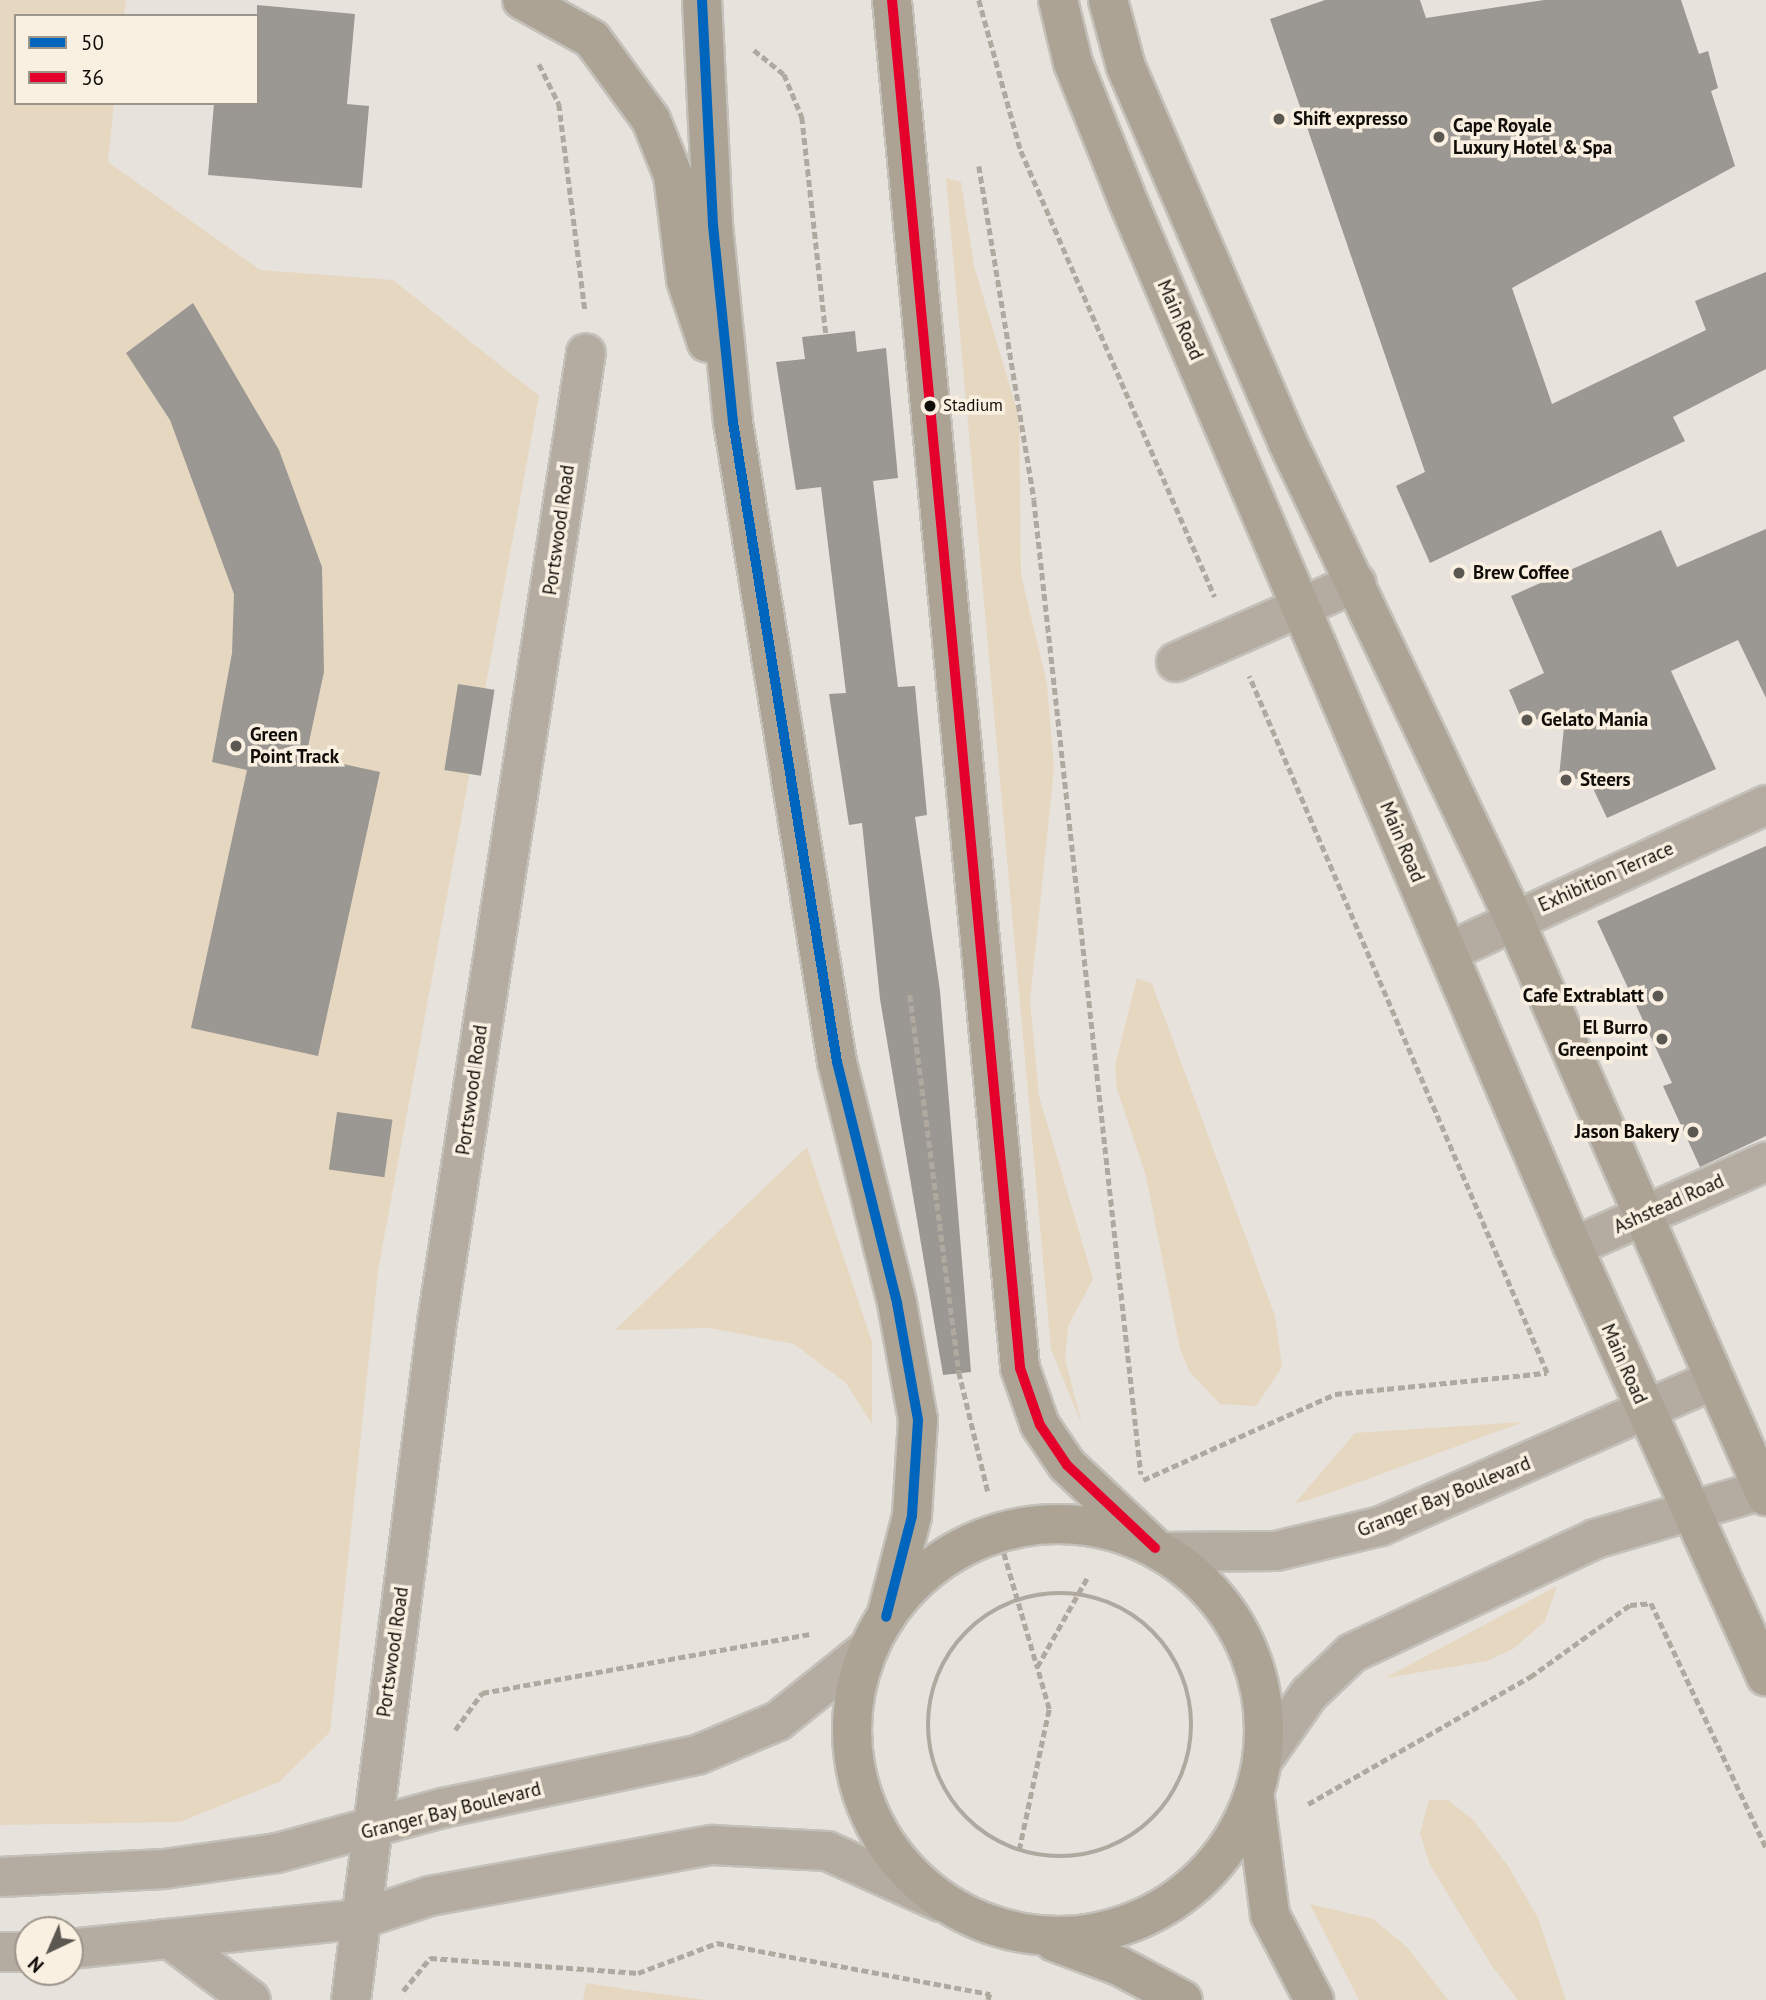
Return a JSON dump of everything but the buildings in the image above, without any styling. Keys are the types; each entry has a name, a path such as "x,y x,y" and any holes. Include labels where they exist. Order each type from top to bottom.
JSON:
{"main road":[{"path":"522,0 592,39 651,120 673,175 686,280 733,422"},
{"path":"702,0 715,252 733,422 836,1062 915,1401 917,1481 903,1565 877,1632 853,1714 859,1783 888,1847 941,1902 993,1927 1032,1935 1119,1966 1183,2000"},
{"path":"892,0 1020,1368 1028,1399 1059,1455 1158,1550 1209,1590 1240,1633 1262,1699 1259,1777 1270,1915 1314,2000"},
{"name":"Main Road","path":"1058,0 1101,138 1241,461 1573,1247 1689,1511 1766,1677"},
{"path":"1108,0 1126,67 1287,441 1514,919 1640,1217 1765,1491"},
{"path":"1241,461 1287,441"},
{"path":"877,1632 938,1562 1010,1529 1074,1524 1158,1550"},
{"path":"1032,1935 1100,1932 1162,1909 1219,1860 1259,1777"}],"street":[{"name":"Portswood Road","path":"351,2000 371,1830 468,1110 586,353"},
{"path":"1176,662 1356,583"},
{"name":"Exhibition Terrace","path":"1448,952 1514,919 1766,805"},
{"name":"Ashstead Road","path":"1573,1247 1766,1162"},
{"name":"Granger Bay Boulevard","path":"1158,1550 1276,1551 1325,1542 1438,1503 1713,1380"},
{"path":"1259,1777 1309,1694 1352,1653 1595,1539 1765,1491"},
{"name":"Granger Bay Boulevard","path":"0,1877 164,1869 277,1853 727,1747 799,1707 877,1632"},
{"path":"84,1948 174,1942 360,1919 430,1896 680,1849 741,1844 847,1857 941,1902"},
{"path":"174,1942 251,2000"}],"path":[{"path":"979,0 1021,151 1547,1373 1335,1394 1142,1480 1034,500 979,166"},
{"path":"754,50 784,74 802,117 826,334"},
{"path":"539,64 559,104 586,353"},
{"path":"909,995 959,1372 988,1492"},
{"path":"1003,1553 1049,1709 1018,1850"},
{"path":"1037,1667 1087,1578"},
{"path":"1077,1594 1129,1613 1168,1649 1189,1696 1191,1748 1169,1801 1128,1839 1074,1857 1018,1850 964,1815 944,1788 928,1726 932,1693 959,1640 1018,1600 1077,1594"},
{"path":"1308,1804 1530,1677 1630,1605 1651,1603 1766,1847"},
{"path":"455,1730 482,1693 811,1634"},
{"path":"403,1991 430,1958 638,1973 717,1943 990,1994 988,2000"}],"shaded area":[{"name":"Green Point Track","path":"0,0 126,0 124,14 14,14 14,105 114,105 108,162 260,270 393,280 539,396 378,1271 330,1732 279,1782 180,1822 0,1825"},
{"path":"946,178 961,182 974,266 1019,417 1021,575 1047,684 1054,769 1030,1001 1039,1096 1093,1279 1068,1326 1065,1359 1082,1425 1051,1349"},
{"path":"1137,978 1152,984 1275,1316 1282,1367 1256,1406 1220,1404 1190,1372 1180,1349 1146,1176 1117,1089 1115,1066"},
{"path":"807,1147 872,1342 872,1424 846,1383 794,1344 710,1328 615,1330"},
{"path":"1523,1422 1324,1495 1294,1504 1355,1433"},
{"path":"1557,1586 1545,1621 1513,1649 1487,1661 1385,1678"},
{"path":"1429,1800 1448,1800 1473,1820 1508,1866 1538,1918 1566,2000 1518,2000 1492,1966 1430,1865 1420,1833"},
{"path":"1310,1904 1373,1919 1407,1947 1448,2000 1359,2000"},
{"path":"586,1983 631,1990 706,2000 583,2000"}],"transit line":[{"name":"50","path":"702,0 713,225 733,422 837,1062 897,1303 918,1420 912,1516 886,1617"},
{"name":"36","path":"892,0 1020,1368 1040,1425 1067,1465 1155,1548"}],"place":[{"name":"Shift expresso","path":"1279,119"},
{"name":"Cape Royale Luxury Hotel & Spa","path":"1439,137"},
{"name":"Stadium","path":"930,406"},
{"name":"Brew Coffee","path":"1459,573"},
{"name":"Gelato Mania","path":"1527,720"},
{"name":"Green Point Track","path":"236,746"},
{"name":"Steers","path":"1566,780"},
{"name":"Cafe Extrablatt","path":"1658,996"},
{"name":"El Burro Greenpoint","path":"1662,1039"},
{"name":"Jason Bakery","path":"1693,1132"}]}
